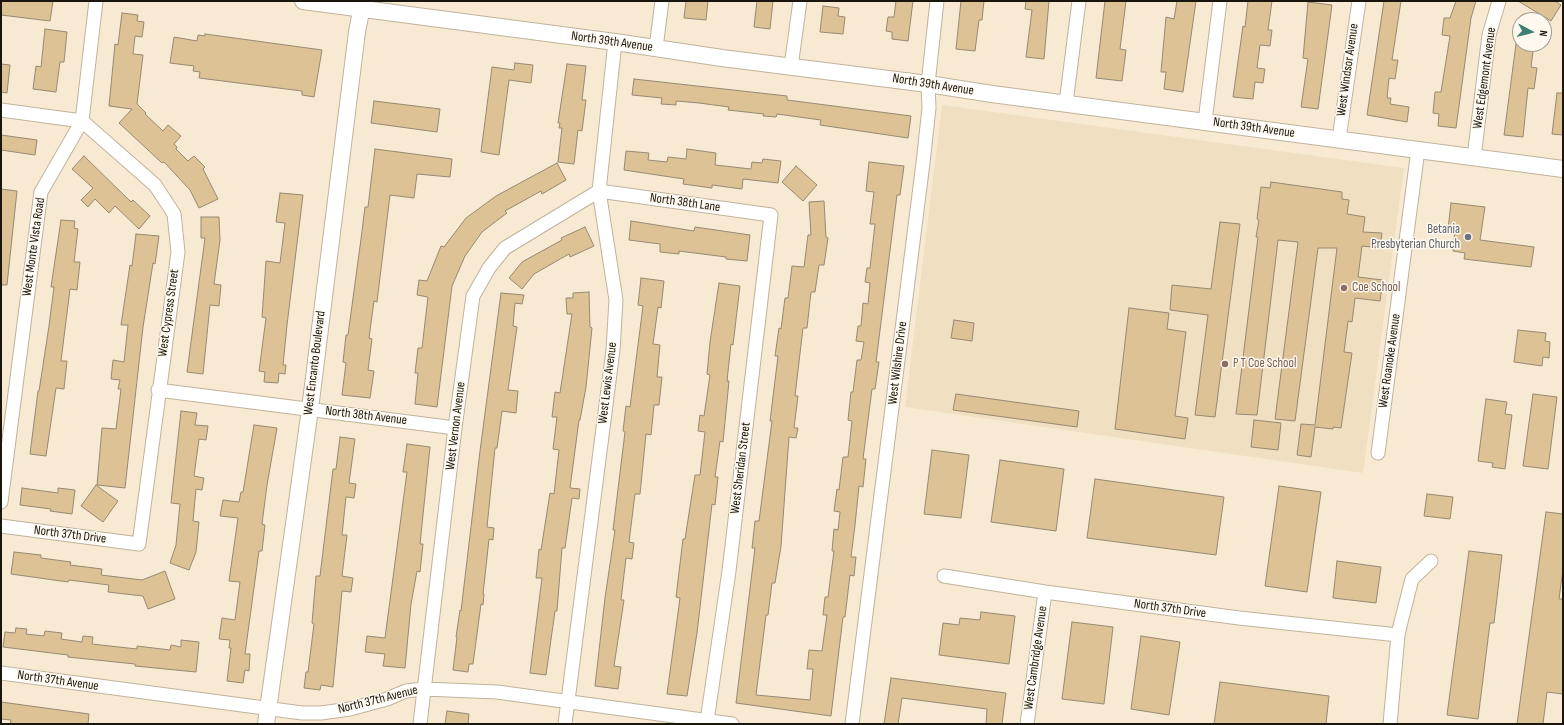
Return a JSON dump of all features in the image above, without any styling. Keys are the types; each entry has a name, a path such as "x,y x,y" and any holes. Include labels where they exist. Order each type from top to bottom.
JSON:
{"street":[{"name":"West Monte Vista Road","path":"1,502 41,192 82,121 96,1"},
{"name":"North 39th Avenue","path":"303,1 362,4 791,67 1418,150 1474,156 1563,169"},
{"path":"656,48 662,1"},
{"path":"791,67 800,1"},
{"name":"West Wilshire Drive","path":"852,724 923,162 929,108 928,84 937,1"},
{"path":"1066,103 1079,1"},
{"path":"1205,121 1220,1"},
{"name":"West Windsor Avenue","path":"1339,139 1358,1"},
{"name":"West Edgemont Avenue","path":"1474,156 1489,35 1499,1"},
{"name":"West Encanto Boulevard","path":"267,717 310,409 350,88 362,4"},
{"name":"West Lewis Avenue","path":"565,724 613,350 616,300 599,191 616,42"},
{"path":"1,110 82,121"},
{"name":"West Cypress Street","path":"82,121 155,185 174,214 178,252 158,390 139,544"},
{"name":"West Roanoke Avenue","path":"1378,453 1418,150"},
{"name":"North 38th Lane","path":"599,191 771,215"},
{"name":"West Vernon Avenue","path":"420,724 455,428 473,296 489,268 505,248 599,191"},
{"name":"West Sheridan Street","path":"707,721 729,571 771,215"},
{"name":"North 38th Avenue","path":"158,390 455,428"},
{"name":"North 37th Drive","path":"1,526 139,544"},
{"path":"1390,724 1398,635 1412,579 1431,562"},
{"name":"North 37th Drive","path":"944,576 1045,592 1239,618 1398,635"},
{"name":"West Cambridge Avenue","path":"1028,724 1045,592"},
{"name":"North 37th Avenue","path":"1,673 267,717 343,710 387,699 406,691 424,689 496,692 732,724"}],"shaded area":[{"path":"942,105 1404,168 1363,473 905,407"}],"building":[{"path":"1,1 53,1 50,21 1,15"},
{"path":"686,1 708,1 706,20 684,18"},
{"path":"757,1 773,1 770,29 754,27"},
{"path":"896,1 913,1 908,41 892,39 892,32 886,31 888,17 894,17"},
{"path":"961,1 984,1 982,20 979,20 975,51 956,49"},
{"path":"1026,1 1049,1 1044,59 1026,57 1032,10 1025,9"},
{"path":"1105,1 1126,1 1120,49 1126,50 1122,81 1096,78"},
{"path":"1177,1 1196,1 1183,92 1164,89 1166,72 1161,72 1166,17 1174,19"},
{"path":"1248,1 1272,1 1268,30 1272,30 1270,46 1260,45 1257,68 1265,69 1263,83 1255,82 1253,99 1233,97"},
{"path":"1384,1 1401,1 1392,60 1398,60 1395,79 1389,78 1387,98 1391,98 1390,104 1409,107 1407,122 1367,115"},
{"path":"1456,1 1476,1 1471,18 1456,128 1438,126 1439,114 1433,113 1435,92 1441,92 1450,36 1442,35 1444,18 1450,18"},
{"path":"1518,1 1555,1 1561,5 1552,19 1552,12 1536,12"},
{"path":"1308,2 1332,5 1318,109 1301,107 1308,59 1303,58"},
{"path":"823,6 839,8 838,16 845,17 843,34 820,32"},
{"path":"122,13 138,15 137,21 144,22 142,37 135,36 133,54 143,55 137,104 163,131 168,125 181,136 174,144 177,147 176,149 188,161 194,156 205,167 203,169 218,199 199,208 190,190 164,162 162,163 119,123 132,109 109,106 115,44 118,45"},
{"path":"45,29 67,32 64,62 60,62 56,92 33,89 36,66 41,67"},
{"path":"205,34 322,50 314,97 302,95 302,91 199,78 200,72 193,71 194,66 170,63 174,37 197,41 198,35 205,36"},
{"path":"1515,52 1533,52 1531,67 1537,68 1534,89 1528,88 1523,137 1504,135"},
{"path":"515,63 533,65 531,83 509,80 499,155 481,152 492,67 514,70"},
{"path":"1,64 10,65 7,93 1,92"},
{"path":"567,64 586,66 582,100 586,100 582,131 578,130 574,164 558,162 562,128 559,128 560,123 558,123"},
{"path":"634,79 787,96 787,100 911,116 908,138 820,125 821,120 777,114 776,117 763,116 764,114 728,110 729,107 676,101 676,105 661,104 662,98 632,95"},
{"path":"1557,93 1563,93 1563,135 1552,134"},
{"path":"374,101 440,109 437,132 371,123"},
{"path":"1,135 37,140 35,155 1,150"},
{"path":"375,149 452,159 450,177 417,174 414,198 390,195 377,302 374,301 369,338 372,339 368,370 374,371 370,398 342,395 346,363 343,362 346,335 348,335 365,207 368,207"},
{"path":"687,149 716,153 715,165 751,169 752,162 762,163 763,159 781,161 778,183 743,179 742,189 712,185 712,188 683,184 684,179 624,170 626,151 649,153 648,160 667,162 668,157 686,159"},
{"path":"84,156 131,202 133,200 150,216 139,229 115,206 109,213 95,199 88,207 81,200 93,188 72,169"},
{"path":"869,162 904,166 900,195 897,195 876,362 879,362 875,389 872,389 863,459 866,459 863,487 859,486 851,557 856,557 854,576 850,575 845,617 843,617 831,716 736,703 755,548 752,548 755,521 759,521 772,421 770,421 778,356 775,356 779,328 781,329 785,298 788,298 792,266 804,267 808,235 811,235 809,202 824,201 826,237 828,238 824,265 819,265 815,292 811,292 807,328 803,328 795,396 798,396 794,428 798,428 796,438 789,437 781,546 775,583 772,583 768,615 766,615 756,695 810,700 813,669 807,669 809,650 822,651 827,615 823,615 825,597 828,597 834,551 832,551 834,529 838,530 840,512 834,511 837,489 839,490 843,457 848,457 852,421 848,420 851,392 853,392 857,360 861,360 864,342 856,341 858,326 861,326 863,303 868,304 870,283 865,282 867,268 870,268 875,224 870,224 874,192 866,191"},
{"path":"557,163 566,180 542,194 541,191 505,211 507,213 482,232 465,256 452,286 437,407 415,404 418,373 415,373 418,348 422,348 428,297 417,295 419,280 427,281 441,246 444,247 466,218 496,196"},
{"path":"796,166 817,185 803,201 782,182"},
{"path":"1271,182 1342,192 1342,199 1349,200 1347,214 1365,217 1363,232 1382,233 1380,248 1362,246 1358,277 1383,280 1380,301 1355,298 1352,322 1348,321 1344,352 1352,353 1341,428 1333,427 1333,429 1315,427 1311,457 1297,455 1301,424 1315,425 1337,248 1318,248 1295,421 1275,419 1298,242 1278,240 1257,415 1236,414 1258,237 1256,237 1259,220 1257,219 1261,187 1270,188"},
{"path":"1,189 17,191 7,285 1,285"},
{"path":"280,193 303,195 287,325 283,365 286,365 285,374 279,373 278,383 264,382 265,372 259,371 266,318 262,317 266,261 280,263 285,223 276,222"},
{"name":"Betania Presbyterian Church","path":"1451,203 1485,207 1480,240 1534,247 1531,267 1464,259 1465,253 1453,251 1455,230 1448,229"},
{"path":"201,217 219,217 220,240 214,284 221,285 219,306 210,305 203,374 187,372 205,238 201,238"},
{"path":"61,220 75,221 74,228 78,229 74,262 80,262 77,290 70,289 61,361 67,361 64,389 56,388 46,456 30,454 38,391 49,326 54,287 51,287"},
{"path":"631,221 694,231 695,227 750,235 747,261 679,251 679,254 660,252 660,244 629,240"},
{"path":"1220,222 1240,224 1215,417 1195,415 1208,315 1170,310 1172,285 1211,289"},
{"path":"585,227 594,246 570,257 569,254 534,274 522,289 509,278 522,262 562,240 561,238"},
{"path":"136,234 159,236 155,264 153,263 143,327 125,488 97,485 102,428 116,429 121,389 118,389 120,380 111,379 113,360 124,362 128,325 121,325 130,265 132,266"},
{"path":"641,278 664,281 661,308 658,307 653,344 660,345 657,377 662,377 659,405 654,405 651,435 646,434 640,494 635,494 629,542 634,543 632,559 626,558 621,600 624,600 614,666 621,667 618,689 595,686 605,598 615,530 613,530 625,432 623,431 626,406 630,407 643,306 638,305"},
{"path":"719,283 740,286 733,345 731,344 723,442 720,441 715,477 718,477 715,505 712,504 697,633 687,696 667,694 680,598 676,597 683,539 685,539 695,475 700,475 705,432 698,431 700,415 704,416 710,375 707,374 710,342"},
{"path":"589,292 590,327 592,328 586,387 579,420 570,488 580,489 579,499 572,498 565,548 562,548 557,611 555,611 546,675 530,673 542,578 536,578 539,549 541,550 550,493 554,494 559,450 553,449 557,417 552,417 555,392 560,393 572,314 567,314 566,298 573,298 573,293"},
{"path":"501,293 524,295 522,304 515,303 513,326 517,327 508,390 518,391 516,413 502,411 497,448 495,448 487,527 494,528 493,540 489,539 483,605 481,604 473,664 469,664 468,672 453,670"},
{"path":"1129,308 1169,313 1167,329 1186,332 1175,416 1188,418 1185,439 1115,429"},
{"path":"954,320 974,323 972,341 951,338"},
{"path":"1518,330 1546,333 1545,341 1550,342 1549,358 1543,357 1542,366 1514,362"},
{"path":"956,394 1079,411 1077,427 953,410"},
{"path":"1533,394 1557,397 1548,469 1523,466"},
{"path":"1486,399 1507,402 1505,414 1512,415 1505,469 1492,467 1493,463 1478,461"},
{"path":"181,411 197,413 195,425 208,426 206,440 199,439 194,476 204,478 202,490 196,489 193,521 199,522 196,552 189,570 170,563 176,545 180,504 171,503"},
{"path":"1254,420 1281,423 1278,450 1251,447"},
{"path":"254,425 277,428 262,524 265,525 262,551 259,551 245,654 250,654 249,671 245,670 243,683 227,681 231,648 229,648 230,640 219,639 222,618 235,620 240,582 229,581 238,518 220,516 223,500 239,502 241,492 243,492"},
{"path":"340,437 355,439 349,483 356,484 354,498 346,497 342,535 347,535 342,576 353,578 351,592 342,591 333,687 321,685 320,690 304,688 306,672 308,672 314,624 312,623 316,576 320,576 333,469 336,469"},
{"path":"407,444 430,447 420,544 423,544 420,572 417,571 411,604 405,668 383,666 385,654 365,652 367,636 385,638 407,472 403,472"},
{"path":"932,450 969,455 961,518 924,514"},
{"path":"1000,460 1064,469 1056,531 991,522"},
{"path":"1095,479 1224,497 1216,555 1087,538"},
{"path":"96,485 118,501 103,522 81,506"},
{"path":"1279,486 1321,492 1307,592 1265,586"},
{"path":"22,488 58,493 58,488 75,490 72,514 50,511 51,509 20,505"},
{"path":"1427,494 1453,497 1450,519 1424,516"},
{"path":"1546,512 1563,514 1563,569 1559,599 1563,599 1563,694 1547,692 1543,724 1517,724"},
{"path":"1469,551 1502,555 1494,623 1490,623 1478,719 1447,715"},
{"path":"14,552 41,555 41,558 71,562 70,565 102,569 101,575 142,580 165,571 175,599 148,609 143,596 108,592 109,585 69,580 68,582 11,574"},
{"path":"1337,561 1381,567 1376,603 1333,598"},
{"path":"981,612 1015,616 1009,664 939,655 943,623 959,625 960,618 980,620"},
{"path":"1072,622 1113,627 1104,704 1062,699"},
{"path":"16,628 27,629 26,634 44,636 45,631 62,633 61,639 82,642 83,636 93,637 92,644 137,649 137,646 170,650 171,645 181,647 181,640 199,642 196,672 135,666 135,664 68,657 68,655 3,647 5,632 15,633"},
{"path":"1141,636 1180,642 1169,715 1131,709"},
{"path":"891,678 1006,693 1002,724 986,724 987,709 902,698 898,724 884,724"},
{"path":"1220,682 1329,696 1326,724 1214,724"},
{"path":"1,702 89,714 88,724 10,724 11,720 1,719"},
{"path":"447,711 469,714 468,724 445,724"}],"place":[{"name":"Betania Presbyterian Church","path":"1468,237"},
{"name":"Coe School","path":"1344,288"},
{"name":"P T Coe School","path":"1225,364"}]}
